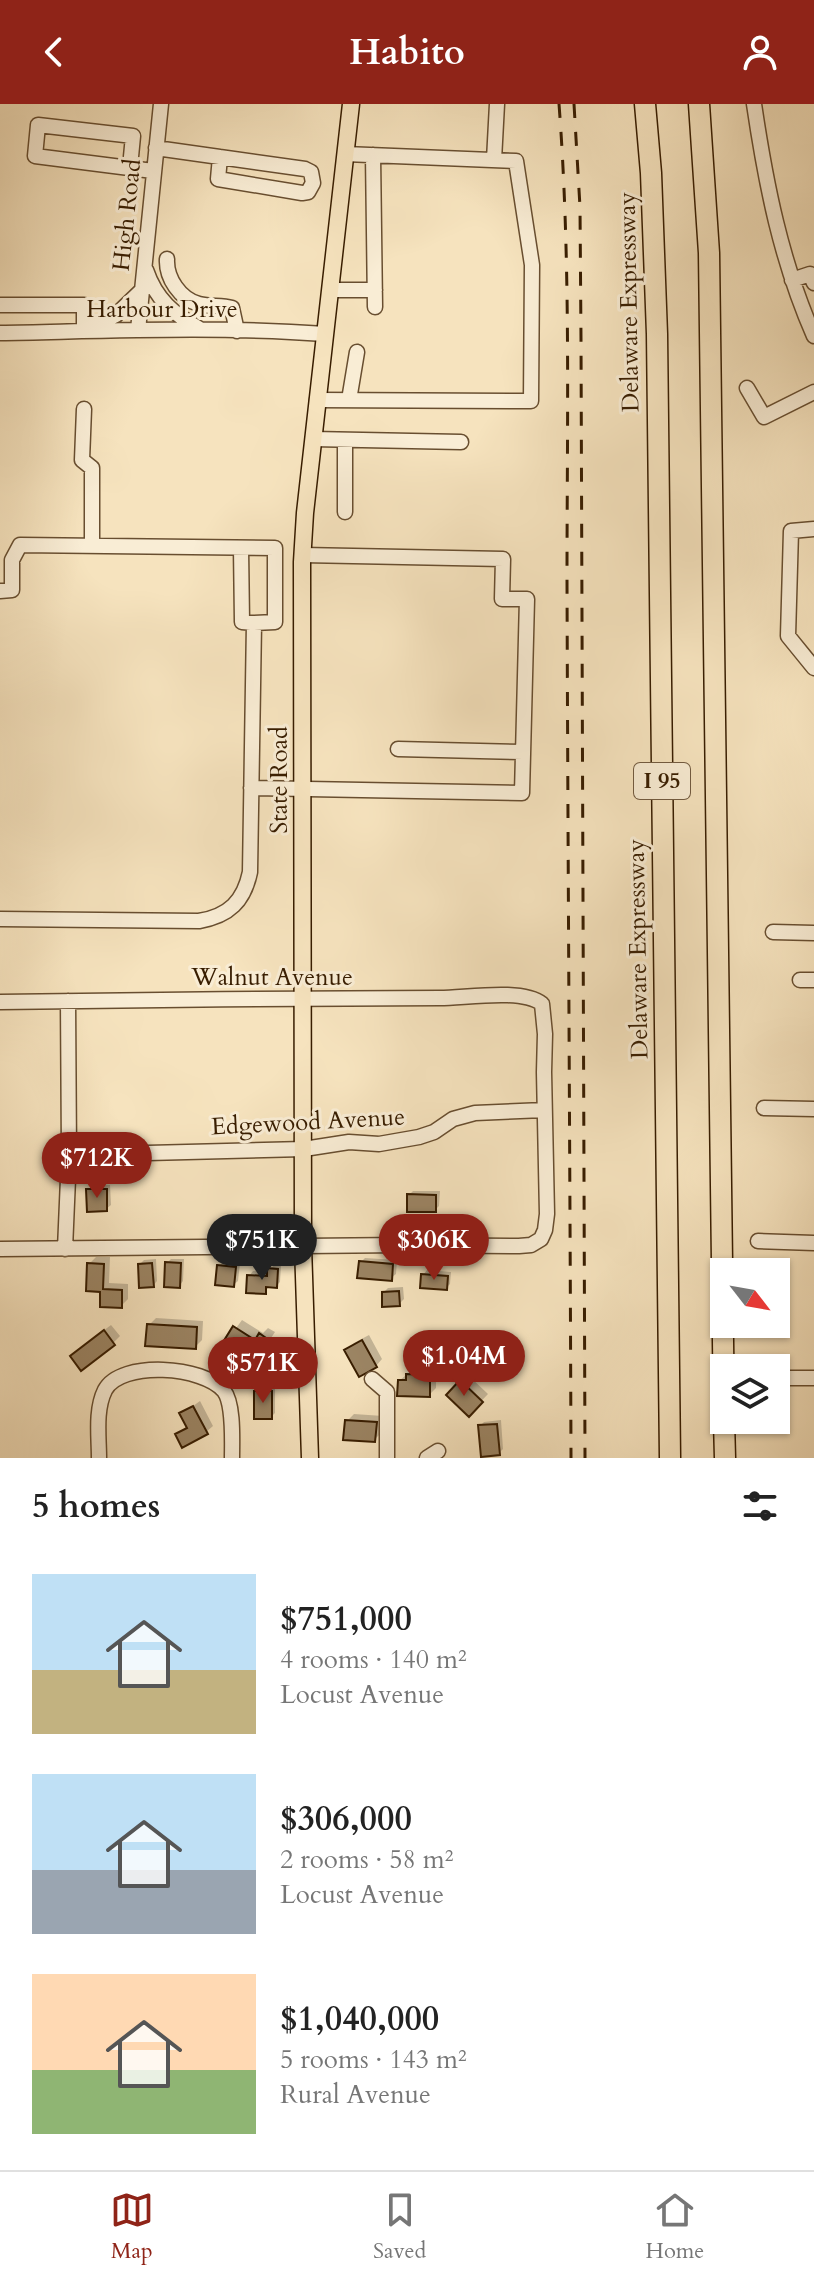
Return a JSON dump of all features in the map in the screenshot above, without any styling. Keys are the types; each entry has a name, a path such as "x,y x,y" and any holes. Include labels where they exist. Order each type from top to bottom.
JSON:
{"highway":[{"name":"Delaware Expressway","path":"645,104 652,187 657,334 670,1458"},
{"name":"I 95","path":"699,104 709,253 723,1354"},
{"name":"I 95","path":"724,1434 725,1458"}],"main road":[{"name":"State Road","path":"310,1458 303,1246 303,555 317,400 351,104"}],"street":[{"name":"High Road","path":"138,330 161,104"},
{"path":"494,160 497,104"},
{"path":"754,104 770,201 792,280 814,336"},
{"path":"130,167 133,136 38,125 35,156 153,171"},
{"path":"156,148 220,157 305,169 311,172 313,183 308,192 302,193 218,179 220,157"},
{"path":"317,400 531,401 532,265 516,161 345,154"},
{"path":"373,155 375,307"},
{"path":"167,259 168,272 180,293 200,305 232,308 237,331"},
{"path":"144,265 160,300 180,318 204,331"},
{"path":"792,280 813,276"},
{"path":"330,290 375,290"},
{"path":"0,305 84,305 84,331 116,315 141,291"},
{"name":"Harbour Drive","path":"0,333 138,330 325,334"},
{"path":"349,400 357,352"},
{"path":"747,388 764,417 814,392"},
{"path":"84,409 82,460 92,468 92,546"},
{"path":"313,439 461,442"},
{"path":"345,440 345,512"},
{"path":"814,529 791,531 788,636 814,668"},
{"path":"0,591 12,590 6,560 20,545 275,548 275,622 242,622 241,548"},
{"path":"251,788 522,793 527,599 502,599 503,559 303,555"},
{"path":"0,919 199,921 215,919 229,912 240,901 250,872 254,623"},
{"path":"398,749 523,752"},
{"path":"773,932 814,933"},
{"name":"Walnut Avenue","path":"0,1002 523,997 542,1004 545,1034 544,1110"},
{"path":"65,1249 69,1155 68,1001"},
{"path":"764,1108 814,1109"},
{"path":"0,1249 519,1246 537,1243 543,1237 547,1214 544,1110"},
{"name":"Edgewood Avenue","path":"69,1155 304,1149 349,1142 379,1144 434,1132 460,1117 544,1110"},
{"path":"758,1241 814,1243"},
{"path":"99,1458 99,1414 105,1389 125,1375 160,1370 201,1376 225,1392 231,1421 232,1458"},
{"path":"790,1378 814,1378"},
{"path":"372,1379 387,1392 387,1458"}],"building":[{"path":"86,1189 107,1189 107,1211 87,1212"},
{"path":"407,1194 436,1195 436,1212 407,1212"},
{"path":"359,1261 393,1264 392,1281 357,1278"},
{"path":"165,1262 181,1263 180,1288 164,1287"},
{"path":"87,1263 104,1264 103,1289 122,1290 122,1308 100,1307 100,1292 86,1291"},
{"path":"152,1263 154,1287 139,1288 138,1264"},
{"path":"217,1265 236,1267 234,1287 215,1285"},
{"path":"267,1268 278,1269 277,1288 266,1287 266,1294 246,1293 247,1275 267,1276"},
{"path":"421,1274 448,1276 447,1290 420,1288"},
{"path":"399,1291 400,1306 382,1307 382,1292"},
{"path":"147,1324 197,1327 196,1349 145,1346"},
{"path":"233,1326 255,1340 259,1333 269,1340 266,1346 273,1350 257,1374 241,1364 247,1353 240,1348 235,1356 220,1347"},
{"path":"104,1330 115,1345 81,1371 70,1356"},
{"path":"362,1340 377,1367 359,1377 344,1350"},
{"path":"406,1374 430,1375 430,1397 397,1396 398,1380 406,1380"},
{"path":"460,1380 483,1402 469,1417 446,1395"},
{"path":"254,1391 272,1391 272,1419 254,1419"},
{"path":"193,1406 208,1434 182,1448 175,1434 187,1428 179,1413"},
{"path":"345,1420 377,1422 375,1442 343,1440"},
{"path":"497,1424 500,1455 481,1457 478,1425"}],"railway":[{"path":"559,104 568,342 571,1458"},
{"path":"574,104 580,207 585,1458"}]}
